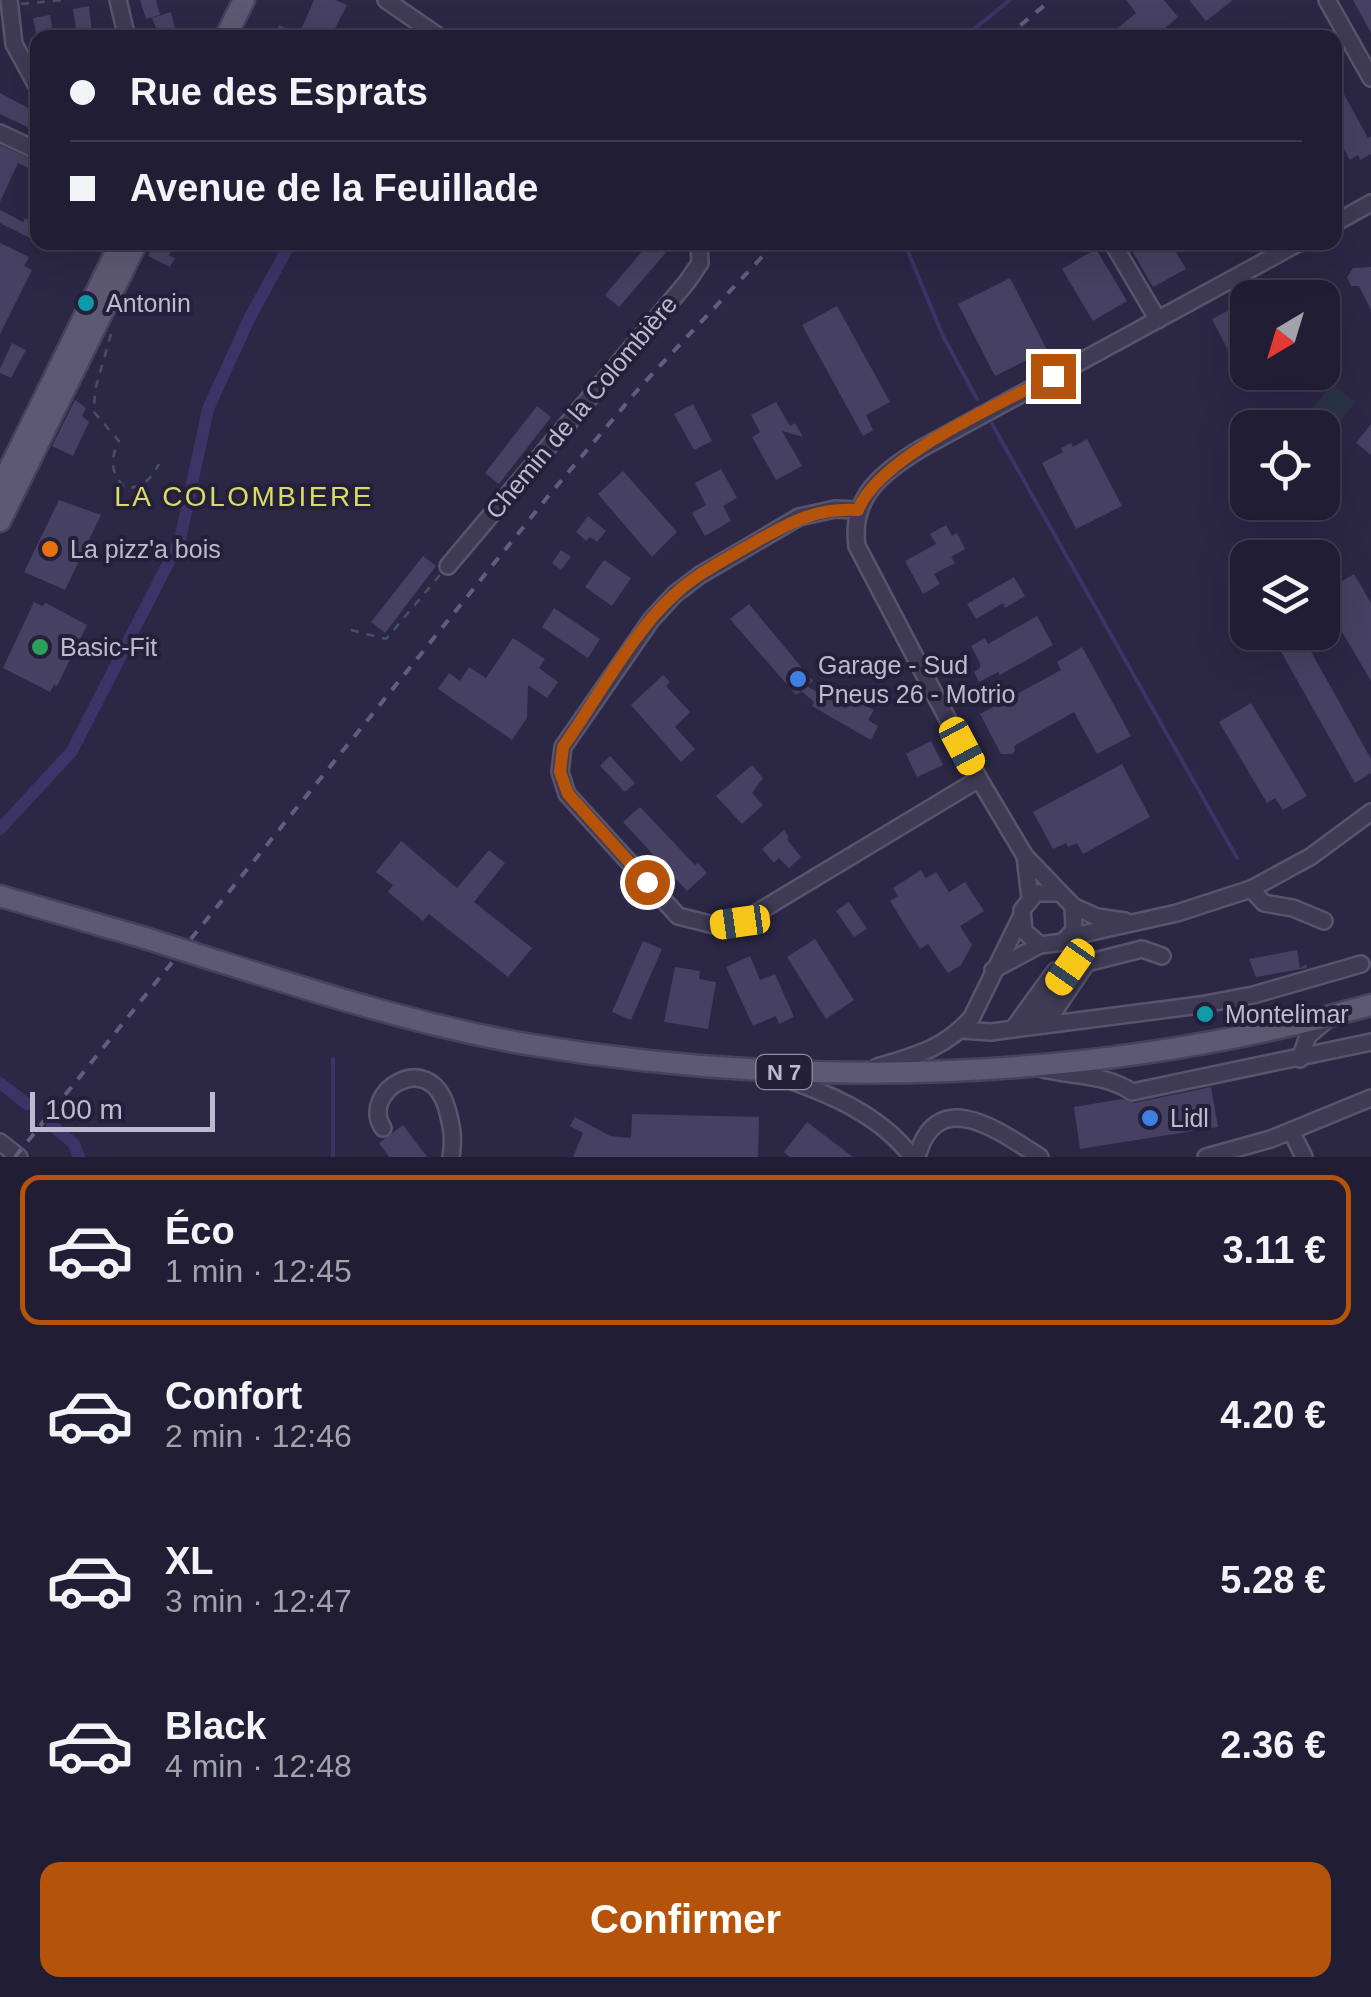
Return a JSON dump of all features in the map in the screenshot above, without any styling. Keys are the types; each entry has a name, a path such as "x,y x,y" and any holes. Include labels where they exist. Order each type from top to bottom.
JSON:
{"main road":[{"path":"229,30 244,0"},
{"path":"240,30 254,0"},
{"path":"0,488 117,250"},
{"path":"0,521 133,250"},
{"name":"N 7","path":"5,897 360,1005 522,1044 687,1067 854,1074 1036,1067 1204,1042 1332,1016 1371,1004"}],"street":[{"path":"118,0 125,30"},
{"path":"386,0 429,30"},
{"path":"1327,0 1371,78"},
{"path":"9,2 14,44 30,73"},
{"path":"0,133 30,147"},
{"path":"1342,219 1371,203"},
{"name":"Chemin de la Colombière","path":"448,566 687,282 700,263 699,250"},
{"path":"1117,250 1158,320"},
{"path":"1134,922 1097,917 1074,906 1025,856 979,779 858,546 854,528 858,510 865,493 898,463 1285,250"},
{"path":"858,510 835,509 799,517 675,594 651,620 563,747 560,772 568,794 678,916 718,926 740,922 979,779"},
{"path":"993,970 1040,944 1056,945 1069,937 1177,913 1251,889 1310,857 1371,812"},
{"path":"854,1074 926,1052 960,1030 972,1016 1030,898 1025,856"},
{"path":"1251,889 1264,903 1324,920"},
{"path":"1030,898 1044,891 1059,893"},
{"path":"1069,937 1076,922 1074,906"},
{"path":"1021,916 1024,931 1040,944"},
{"path":"1029,1027 1055,971 1142,948 1162,956"},
{"path":"960,1030 991,1032 1253,995 1361,964"},
{"path":"1029,1027 1078,966"},
{"path":"1300,1059 1308,1036 1332,1016"},
{"path":"1036,1067 1106,1079 1132,1092 1371,1042"},
{"path":"766,1072 822,1091 853,1107 914,1157 936,1126 967,1118 995,1127 1040,1157"},
{"path":"384,1128 379,1122 378,1106 384,1094 404,1078 431,1082 442,1095 454,1136 450,1157"},
{"path":"1206,1157 1291,1131 1371,1098"},
{"path":"1291,1131 1304,1157"},
{"path":"0,1142 19,1157"}],"path":[{"path":"9,2 64,0"},
{"path":"101,316 112,332 95,390 94,412 119,441 111,458 116,478 125,488 138,488 150,479 158,464"},
{"path":"352,630 386,639 448,566"}],"shaded area":[{"path":"1327,390 1340,390 1355,402 1340,422 1340,410 1311,410"}],"building":[{"path":"140,0 156,0 160,15 146,19"},
{"path":"314,0 335,0 347,5 334,30 301,30"},
{"path":"1126,0 1164,0 1178,17 1163,30 1116,30 1136,13"},
{"path":"1189,0 1233,0 1206,21"},
{"path":"1353,0 1371,0 1371,33"},
{"path":"89,6 92,30 76,29 73,9"},
{"path":"171,12 175,30 157,30 152,18"},
{"path":"50,15 53,30 35,30 33,18"},
{"path":"1342,91 1368,138 1371,136 1371,154 1350,160 1342,146"},
{"path":"0,93 30,109 30,128 0,114"},
{"path":"0,145 30,158 30,168 18,163 0,202"},
{"path":"0,210 23,222 25,218 30,221 30,238 0,223"},
{"path":"0,243 29,257 24,266 32,270 0,334"},
{"path":"151,250 172,250 169,256 175,258 170,267 148,256"},
{"path":"643,250 668,250 619,307 605,295"},
{"path":"1097,250 1127,301 1093,321 1062,269"},
{"path":"1132,250 1175,250 1186,269 1153,287"},
{"path":"1371,267 1371,310 1359,286 1351,286 1347,277 1353,268"},
{"path":"1010,278 1047,350 995,376 958,304"},
{"path":"837,306 890,402 866,415 873,430 863,436 802,325"},
{"path":"1230,310 1230,354 1212,319"},
{"path":"12,343 26,350 11,378 0,373 0,369"},
{"path":"75,400 86,408 82,416 89,422 73,456 52,446"},
{"path":"776,402 790,426 795,423 803,437 782,431 802,466 776,480 752,437 760,432 751,415"},
{"path":"693,404 712,441 694,450 674,414"},
{"path":"537,406 551,417 499,484 485,473"},
{"path":"1371,424 1371,455 1356,443"},
{"path":"1087,439 1122,506 1076,529 1042,463 1063,452 1061,448"},
{"path":"721,469 737,498 723,506 731,521 705,536 692,513 706,505 695,483"},
{"path":"623,471 677,532 652,557 598,494"},
{"path":"59,500 101,515 65,590 24,572"},
{"path":"588,516 606,531 597,542 590,537 586,541 576,532"},
{"path":"946,525 952,536 957,533 965,549 951,557 955,563 934,574 940,584 923,594 905,561 936,544 930,534"},
{"path":"561,550 571,557 561,570 552,563"},
{"path":"423,556 436,566 385,633 371,622"},
{"path":"604,560 631,578 612,606 585,587"},
{"path":"1354,574 1371,603 1371,681 1340,628 1340,582"},
{"path":"1014,577 1025,596 1005,608 1003,603 976,619 967,604"},
{"path":"34,602 42,606 46,603 87,625 57,686 50,692 3,668"},
{"path":"749,604 813,681 807,686 845,708 851,698 874,710 868,720 878,726 871,740 812,706 814,702 801,691 796,695 730,619"},
{"path":"554,608 600,639 588,658 542,627"},
{"path":"1037,616 1053,645 1000,675 998,672 979,682 974,672 980,663 971,646 985,638 988,644"},
{"path":"513,638 545,659 539,668 558,682 547,698 528,685 527,718 512,740 438,689 449,673 460,681 469,667 486,678"},
{"path":"1082,647 1131,736 1097,754 1074,712 1014,746 1012,754 1001,754 980,714 1061,670 1057,662"},
{"path":"1280,650 1310,650 1371,759 1371,773 1355,783"},
{"path":"663,675 670,682 666,686 690,712 675,727 695,749 681,762 631,705"},
{"path":"1251,703 1307,796 1283,810 1275,798 1267,803 1219,722"},
{"path":"931,741 943,765 917,777 906,754"},
{"path":"610,756 635,783 625,792 600,766"},
{"path":"1122,764 1150,817 1083,854 1077,843 1053,849 1033,812"},
{"path":"752,765 763,778 752,793 763,805 742,824 716,796"},
{"path":"640,807 707,873 687,891 623,822"},
{"path":"784,830 801,857 789,868 779,858 774,863 762,849"},
{"path":"401,841 457,888 489,850 505,863 474,902 532,948 508,977 429,914 423,921 388,892 393,885 376,872"},
{"path":"921,870 926,878 936,872 949,892 965,882 984,911 960,926 972,945 961,965 948,973 928,944 920,949 890,901 898,896 893,888"},
{"path":"849,902 867,929 854,937 836,911"},
{"path":"815,939 854,1000 826,1019 787,957"},
{"path":"643,941 662,949 631,1020 612,1012"},
{"path":"1297,950 1300,968 1306,964 1307,968 1256,977 1249,959"},
{"path":"750,956 760,980 775,974 794,1017 779,1024 776,1016 753,1026 726,967"},
{"path":"675,967 700,971 699,979 716,982 708,1029 664,1022"},
{"path":"1211,1087 1218,1127 1080,1149 1074,1107 1122,1099 1134,1103"},
{"path":"632,1114 759,1117 758,1157 573,1157 583,1133 570,1126 575,1117 610,1136 631,1138"},
{"path":"807,1122 853,1157 790,1157 784,1152"},
{"path":"403,1125 427,1157 389,1157 379,1143"}],"waterway":[{"path":"973,30 1010,0"},
{"path":"0,829 72,751 180,540 208,409 250,317 287,250"},
{"path":"909,250 943,336 977,399"},
{"path":"992,424 1237,858"},
{"path":"333,1059 333,1157"},
{"path":"0,1083 27,1104"},
{"path":"52,1125 74,1144 79,1157"}],"railway":[{"path":"1015,30 1051,0"},
{"path":"15,1157 550,494 641,386 768,250"}],"place":[{"name":"Antonin","path":"86,303"},
{"name":"La pizz'a bois","path":"50,549"},
{"name":"Basic-Fit","path":"40,647"},
{"name":"Garage - Sud Pneus 26 - Motrio","path":"798,679"},
{"name":"Montelimar","path":"1205,1014"},
{"name":"Lidl","path":"1150,1118"}],"district":[{"name":"LA COLOMBIERE","path":"244,496"}],"route":[{"path":"647,882 568,794 560,772 563,747 651,620 700,575 799,517 835,509 858,510 865,493 898,463 1053,376"}]}
